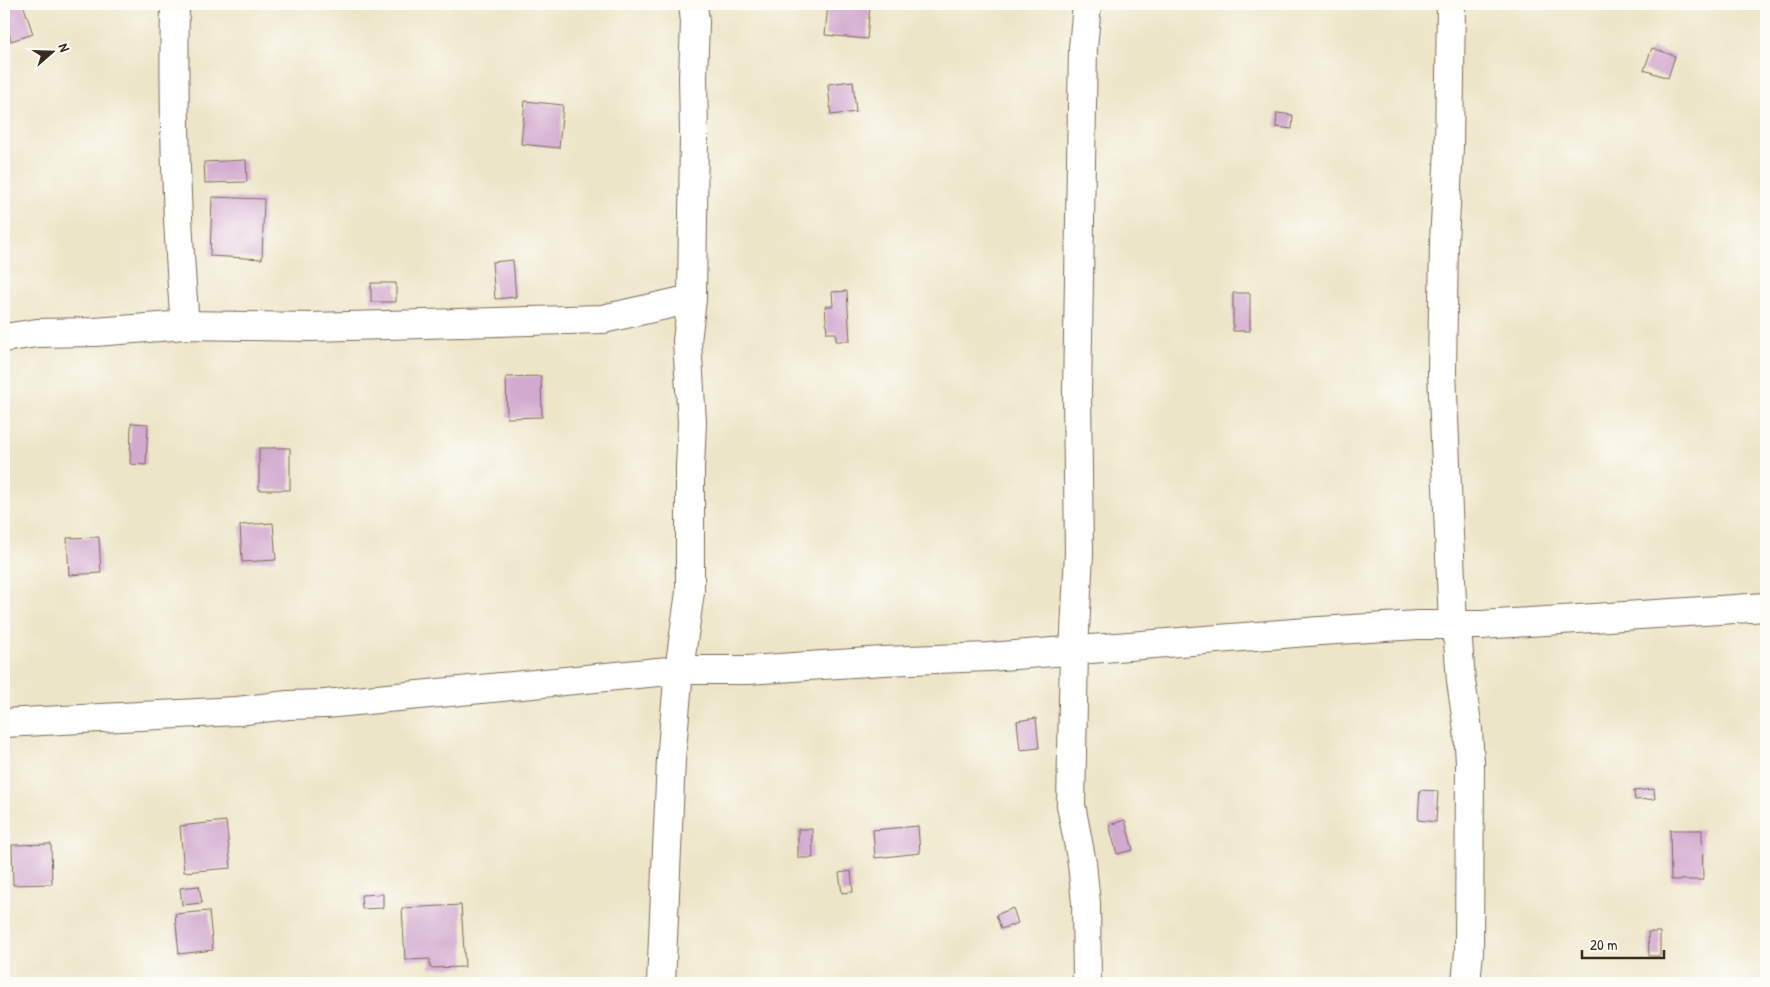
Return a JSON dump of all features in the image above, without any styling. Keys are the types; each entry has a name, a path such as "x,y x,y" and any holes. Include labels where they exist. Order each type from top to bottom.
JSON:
{"street":[{"path":"174,4 175,155 179,250 185,325"},
{"path":"661,983 671,760 679,670 690,592 692,422 687,341 692,299 694,134 692,78 695,22 693,4"},
{"path":"1086,983 1086,904 1082,863 1072,806 1074,651 1079,553 1077,393 1083,48 1087,4"},
{"path":"1452,4 1449,148 1444,242 1442,372 1453,625 1458,648 1470,763 1470,952 1466,983"},
{"path":"4,338 37,333 95,332 185,325 311,327 603,319 692,299"},
{"path":"4,723 237,711 679,670 748,670 883,661 989,658 1312,631 1418,625 1481,625 1766,608"}],"building":[{"path":"4,4 23,4 33,34 11,41 4,17"},
{"path":"828,4 870,4 867,39 825,35"},
{"path":"1652,48 1675,56 1668,78 1644,70"},
{"path":"853,81 856,112 831,115 828,84"},
{"path":"525,101 563,105 559,148 521,144"},
{"path":"1277,113 1293,115 1292,129 1276,127"},
{"path":"246,160 247,182 205,183 204,162"},
{"path":"212,197 264,199 262,259 210,256"},
{"path":"513,260 516,297 495,299 492,262"},
{"path":"371,283 396,283 396,302 371,302"},
{"path":"847,291 850,341 836,341 836,333 827,333 825,306 833,306 832,292"},
{"path":"1233,293 1250,293 1250,331 1233,331"},
{"path":"541,376 542,417 507,418 506,377"},
{"path":"131,423 148,424 146,465 130,464"},
{"path":"259,448 290,448 290,490 259,490"},
{"path":"273,523 276,560 242,562 240,525"},
{"path":"99,537 101,573 69,575 67,538"},
{"path":"1036,718 1039,748 1020,750 1017,721"},
{"path":"1654,789 1655,799 1635,800 1634,791"},
{"path":"1420,790 1438,791 1436,822 1418,820"},
{"path":"1125,820 1133,850 1117,854 1109,825"},
{"path":"226,821 231,868 184,872 180,826"},
{"path":"918,826 920,853 875,858 873,830"},
{"path":"798,829 812,829 813,858 798,858"},
{"path":"1670,830 1702,830 1703,880 1671,880"},
{"path":"51,844 52,884 13,885 12,845"},
{"path":"851,871 853,892 842,893 839,873"},
{"path":"199,886 202,903 182,905 180,888"},
{"path":"383,894 383,908 362,909 361,895"},
{"path":"461,905 465,967 430,968 430,959 405,960 402,908"},
{"path":"1013,908 1018,923 1001,929 996,915"},
{"path":"209,911 213,950 179,954 175,914"},
{"path":"1648,932 1660,932 1660,956 1649,956"}]}
